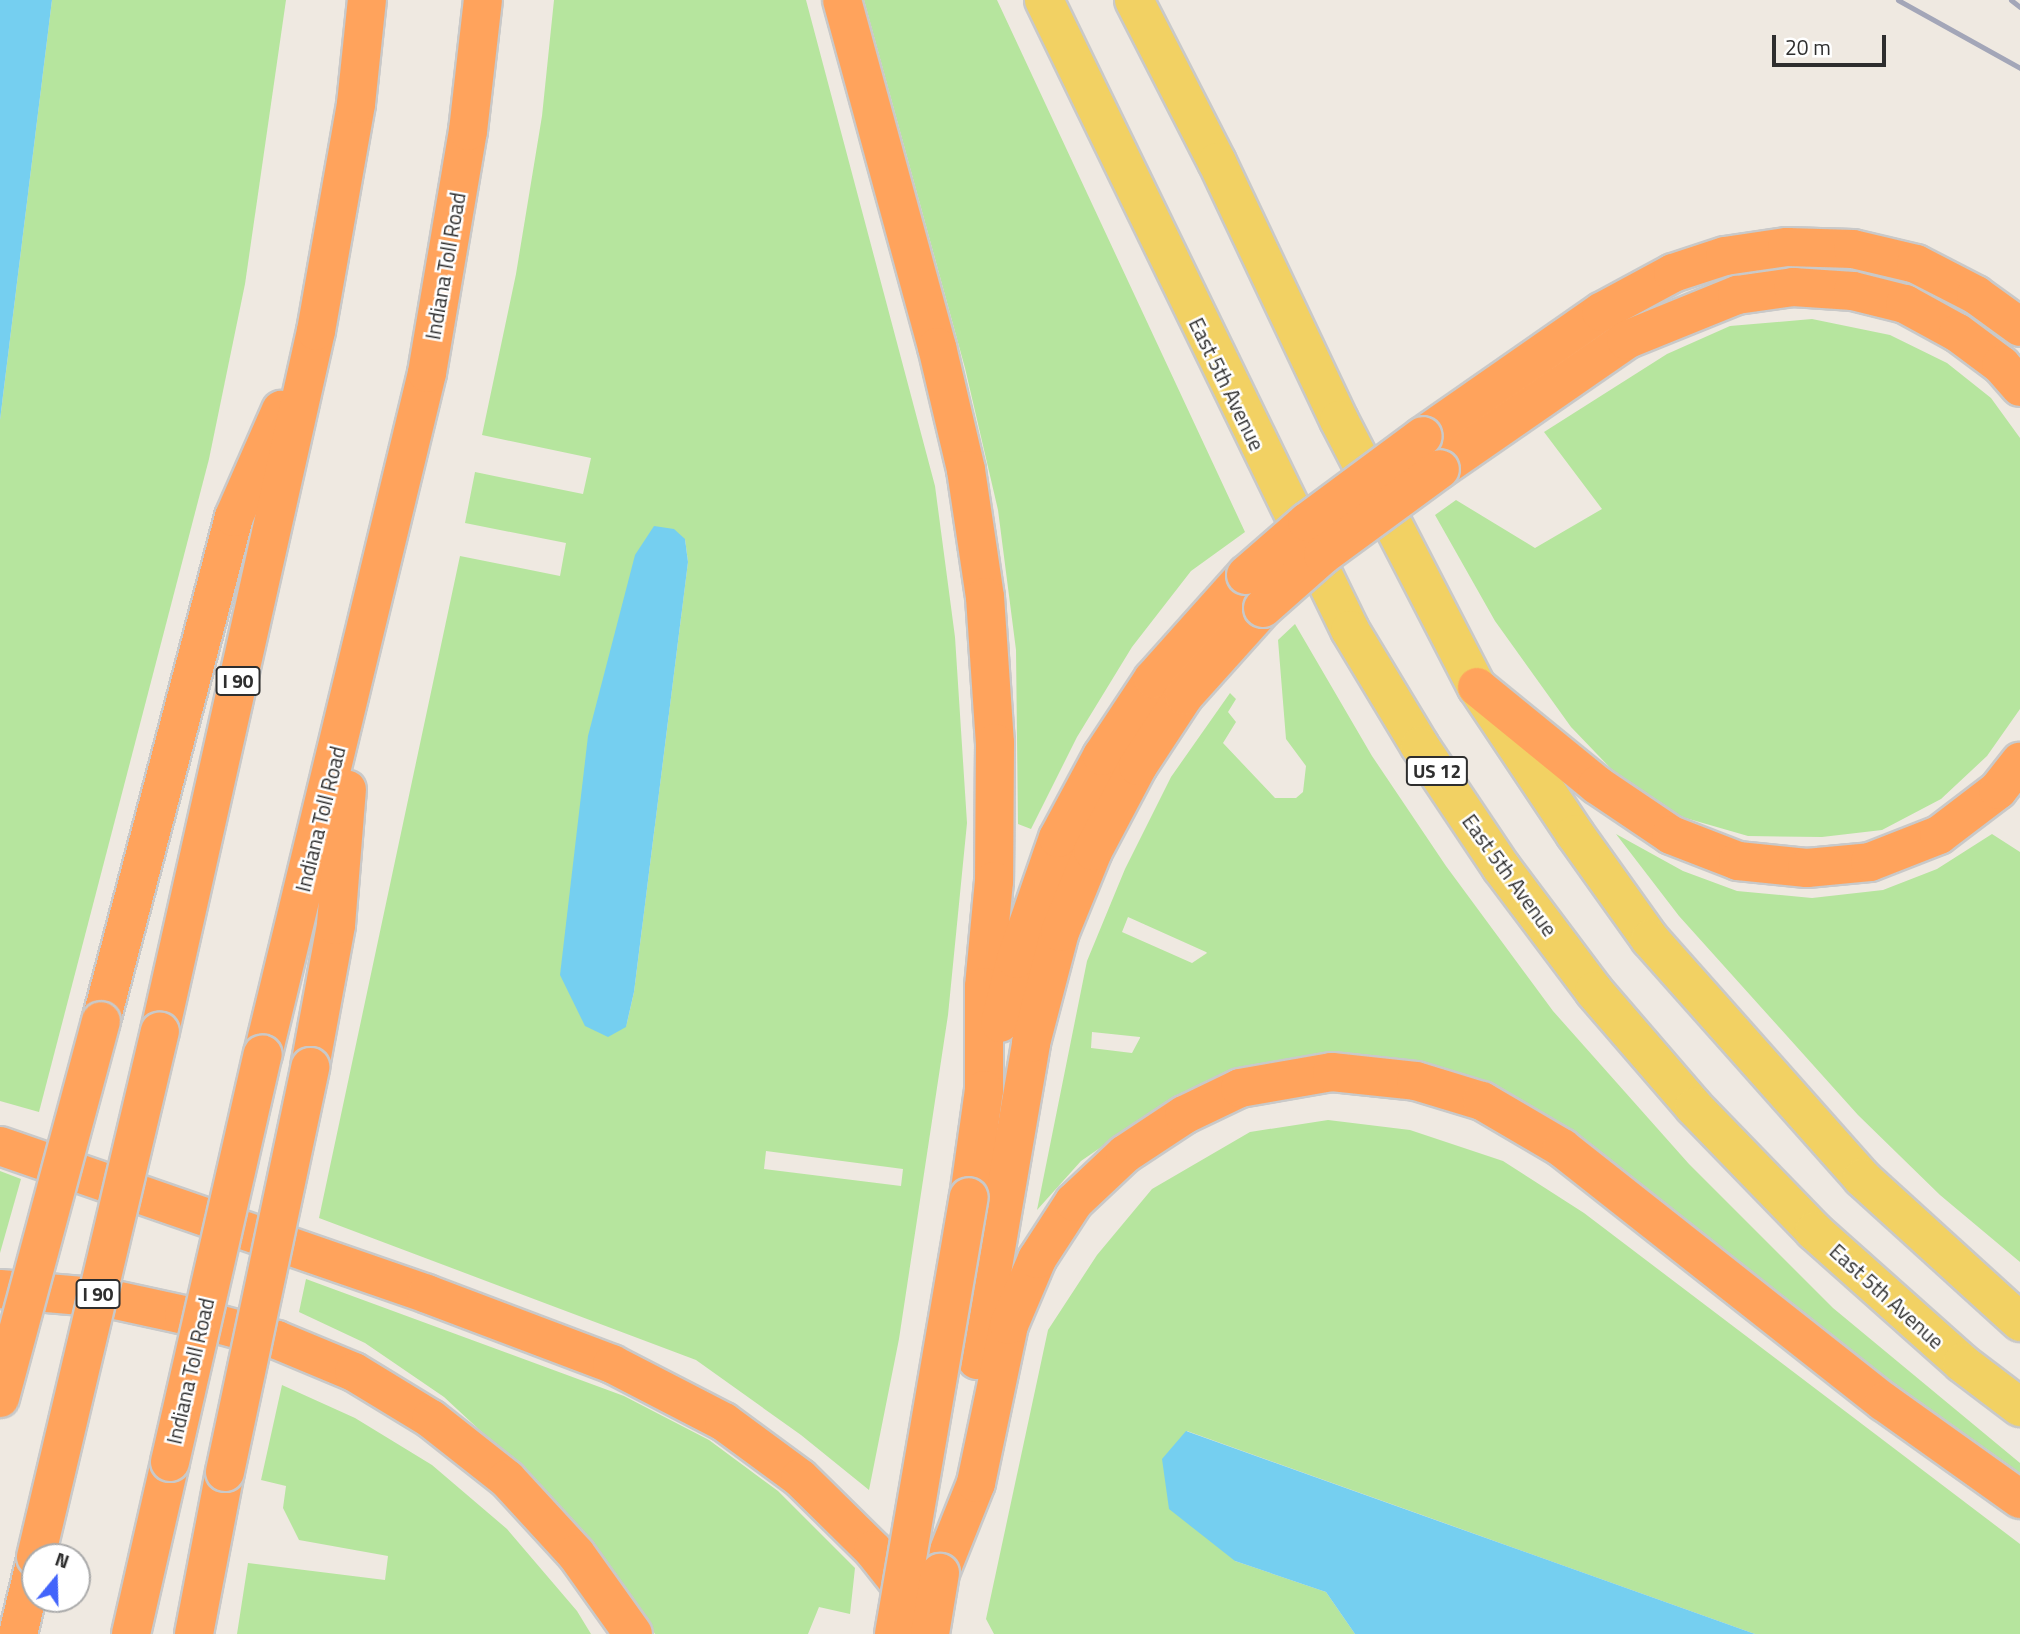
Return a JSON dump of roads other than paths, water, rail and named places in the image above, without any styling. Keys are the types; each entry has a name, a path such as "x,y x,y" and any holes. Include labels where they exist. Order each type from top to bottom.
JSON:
{"highway":[{"name":"I 90","path":"39,1543 160,1031 316,331 356,104 367,0"},
{"name":"Indiana Toll Road","path":"131,1634 262,1054 427,373 468,131 483,0"},
{"path":"842,0 937,347 966,470 985,597 995,757 994,881 984,987 988,1198 930,1634"},
{"path":"984,1090 1016,959 1058,838 1102,756 1153,679 1254,592 1323,555 1432,452 1601,312 1673,274 1726,256 1787,247 1853,249 1916,264 1976,295 2020,327"},
{"path":"1432,452 1626,340 1686,312 1737,295 1793,287 1853,291 1905,304 1958,333 2001,365 2020,387"},
{"path":"0,1398 234,517 316,331"},
{"path":"894,1634 988,1198 1060,932 1093,851 1171,715 1254,592"},
{"path":"194,1634 310,1067 336,925 356,673"},
{"path":"1477,687 1597,785 1671,835 1738,861 1807,868 1870,862 1939,835 1998,790 2020,762"},
{"path":"940,1573 976,1483 1009,1325 1037,1259 1074,1202 1125,1154 1184,1115 1240,1088 1332,1072 1416,1081 1469,1097 1562,1148 1884,1402 2020,1499"},
{"path":"0,1146 451,1303 612,1364 701,1410 800,1478 873,1550 940,1634"},
{"path":"0,1289 106,1298 184,1315 277,1340 354,1372 431,1419 507,1479 576,1554 633,1634"},
{"name":"I 90","path":"18,1634 23,1613"}],"main road":[{"name":"East 5th Avenue","path":"1044,0 1350,630 1420,746 1502,867 1594,991 1694,1107 1814,1231 1962,1363 2020,1407"},
{"path":"1134,0 1217,162 1339,419 1477,687 1650,939 1862,1178 2020,1322"}],"water":[{"path":"0,0 52,0 0,420"},
{"path":"654,526 674,529 685,539 688,562 634,992 626,1027 608,1037 585,1026 560,975 588,736 635,555"},
{"path":"1186,1431 1755,1634 1355,1634 1326,1592 1235,1561 1169,1509 1162,1459"}],"railway":[{"path":"1898,0 2020,68"},
{"path":"2011,0 2020,7"}]}
